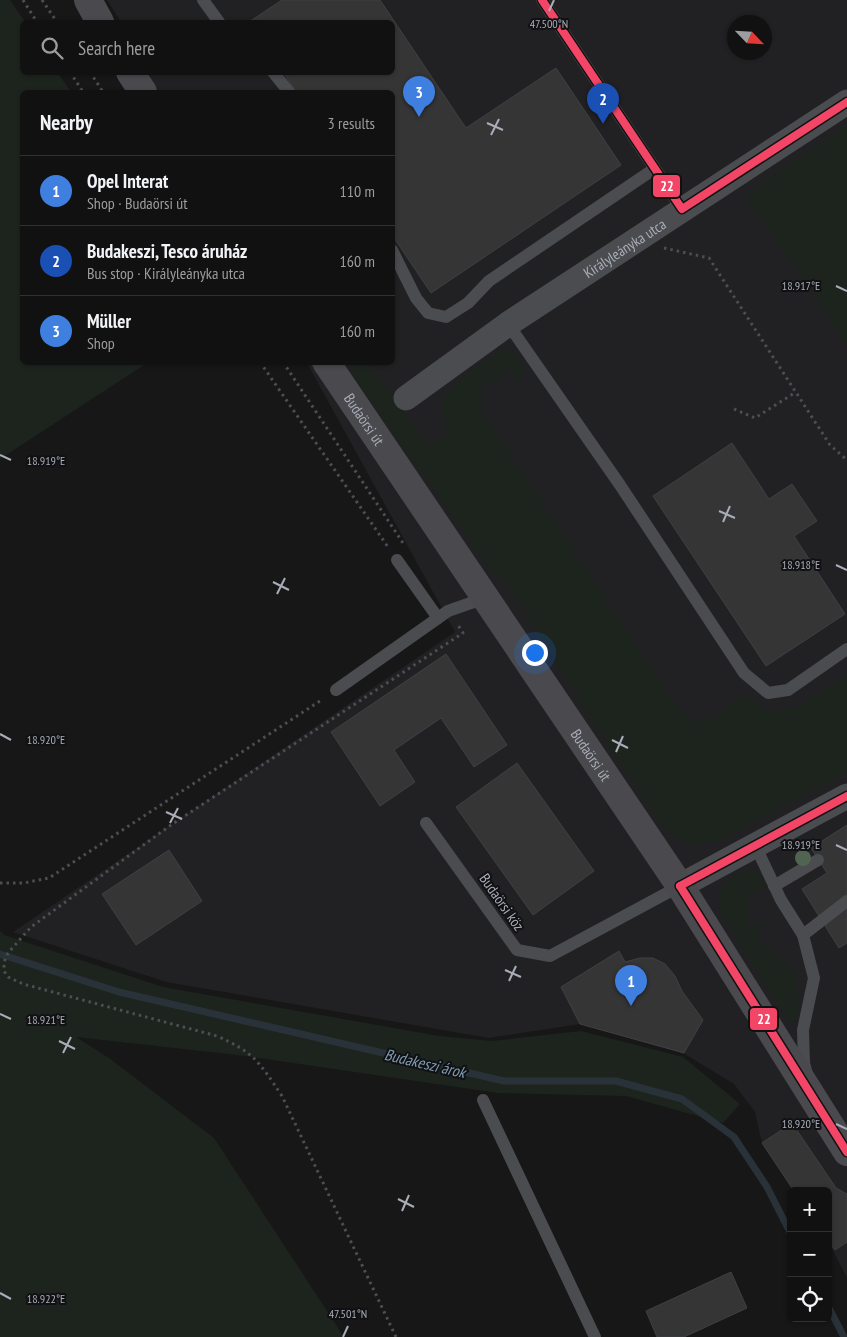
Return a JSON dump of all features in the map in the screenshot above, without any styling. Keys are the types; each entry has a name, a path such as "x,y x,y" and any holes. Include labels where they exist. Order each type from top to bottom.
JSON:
{"main road":[{"path":"88,0 99,20"},
{"path":"132,75 142,90"},
{"name":"Budaörsi út","path":"328,365 680,886 847,1152"}],"street":[{"name":"Királyleányka utca","path":"406,398 508,324 847,102"},
{"path":"680,886 756,847 847,796"}],"lane":[{"path":"203,0 218,20"},
{"path":"542,0 682,209"},
{"path":"276,75 288,90"},
{"path":"395,256 416,298 428,313 446,317 468,303 489,281 654,169"},
{"path":"508,324 620,485 744,673 768,693 788,690 847,649"},
{"path":"398,560 443,615"},
{"path":"336,690 443,615 485,598"},
{"name":"Budaörsi köz","path":"426,823 516,950 550,956 680,886"},
{"path":"756,847 774,886 803,934 814,978 803,1030 804,1063 817,1107"},
{"path":"774,886 818,860"},
{"path":"803,934 847,901"},
{"path":"483,1100 596,1337"}],"path":[{"path":"22,0 36,20"},
{"path":"42,0 56,20"},
{"path":"72,75 82,90"},
{"path":"92,75 102,90"},
{"path":"650,230 666,250 710,258 830,445 847,460"},
{"path":"262,365 398,560"},
{"path":"285,365 404,545"},
{"path":"734,409 755,418 796,392"},
{"path":"396,1337 282,1096 259,1062 243,1048 217,1036 23,984 8,977 4,972 4,962 8,953 31,927 171,826 463,633 443,615"},
{"path":"0,883 24,883 49,878 336,690"}],"shaded area":[{"path":"0,0 10,0 24,20 20,20 20,75 59,75 70,90 20,90 20,365 144,365 0,459"},
{"path":"107,0 847,0 847,1278 832,1249 832,1187 791,1187 762,1143 755,1112 734,1084 683,1053 580,1024 489,1038 166,982 13,932 455,632 308,365 395,365 395,90 158,90 149,75 395,75 395,20 120,20"},
{"path":"847,126 847,344 746,195"},
{"path":"503,350 514,353 523,366 524,371 518,380 511,369 478,391 485,401 479,406 677,706 694,720 702,721 710,720 742,697 748,696 767,709 783,711 802,704 847,675 847,772 719,841 691,843 665,830 591,719 509,586 491,570 344,365 369,365 429,445 449,433 443,419 442,410 448,391 475,368"},
{"path":"745,870 757,873 764,881 766,889 748,890 747,924 759,924 762,929 754,935 762,947 768,944 783,966 790,962 797,984 799,1001 797,1017 794,1022 790,1023 720,911 720,896 724,886 733,877"},
{"path":"0,931 4,935 163,987 439,1036 492,1041 581,1031 683,1057 740,1104 723,1123 626,1096 498,1093 246,1056 76,1037 109,1058 214,1138 344,1337 0,1337"}],"building":[{"path":"282,0 380,0 393,20 252,20"},
{"path":"395,22 466,128 556,68 621,165 431,293 395,239 395,90 295,90 285,75 395,75"},
{"path":"732,443 769,499 792,484 817,521 794,536 845,614 766,666 653,496"},
{"path":"446,654 507,745 474,767 441,718 394,750 415,782 380,806 331,732"},
{"path":"517,763 594,871 533,915 456,807"},
{"path":"847,825 847,943 839,948 802,889 827,873 811,848"},
{"path":"169,850 202,901 136,945 102,894"},
{"path":"619,951 625,962 640,958 653,958 665,964 675,976 682,991 703,1020 684,1053 580,1024 561,987"},
{"path":"792,1123 836,1188 847,1194 847,1242 835,1250 832,1246 832,1187 791,1187 762,1143"},
{"path":"731,1272 747,1308 684,1337 657,1337 646,1311"}],"waterway":[{"name":"Budakeszi árok","path":"0,954 119,992 504,1081 616,1081 682,1099 734,1137 767,1187 790,1232"},
{"name":"Budakeszi árok","path":"832,1314 844,1337"}],"transit line":[{"name":"22","path":"542,0 682,209 847,102"},
{"name":"22","path":"680,886 847,796"},
{"name":"22","path":"680,886 847,1152"}],"place":[{"name":"Müller","path":"419,117"},
{"name":"Budakeszi, Tesco áruház","path":"603,124"},
{"name":"Opel Interat","path":"631,1006"}]}
